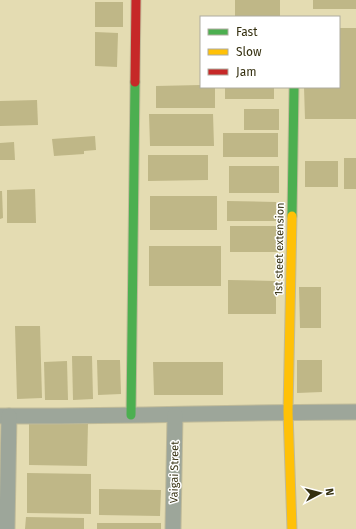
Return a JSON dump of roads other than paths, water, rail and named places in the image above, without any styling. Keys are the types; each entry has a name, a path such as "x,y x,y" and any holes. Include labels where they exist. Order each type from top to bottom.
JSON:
{"street":[{"path":"130,415 136,0"},
{"name":"1st steet extension","path":"292,529 288,412 294,88"},
{"path":"7,529 5,416 356,412"},
{"name":"Vaigai Street","path":"173,529 174,415"}]}
